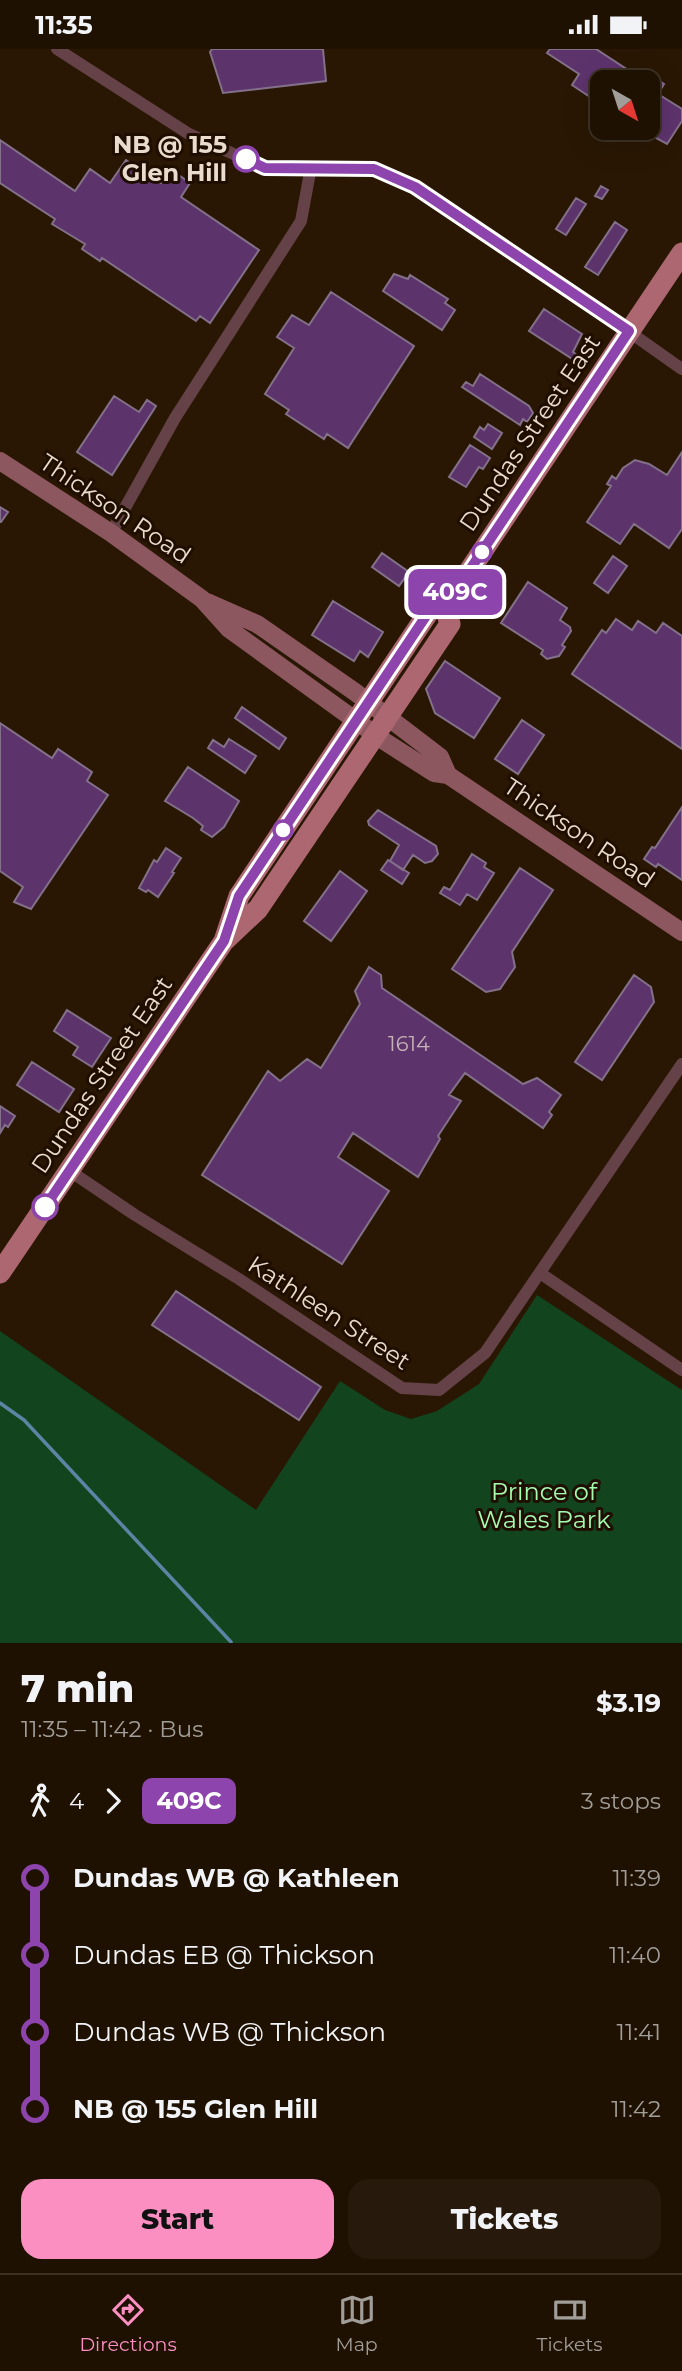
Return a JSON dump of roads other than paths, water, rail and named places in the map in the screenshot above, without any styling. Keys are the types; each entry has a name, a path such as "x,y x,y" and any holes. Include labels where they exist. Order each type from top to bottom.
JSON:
{"main road":[{"name":"Dundas Street East","path":"224,941 239,896 356,720 430,610 445,607 682,253"},
{"name":"Thickson Road","path":"0,461 111,533 202,599 257,624 369,703 381,725 434,773 448,775 682,932"},
{"name":"Thickson Road","path":"202,599 229,629 356,720 381,725"},
{"name":"Dundas Street East","path":"0,1273 224,941 258,909 450,624 445,607"}],"street":[{"path":"57,49 189,134 265,168 374,169 415,187 682,369"},
{"path":"111,533 175,418 301,221 311,167"},
{"name":"Kathleen Street","path":"70,1171 402,1388 439,1390 485,1353 682,1064"},
{"path":"540,1273 682,1370"}],"waterway":[{"path":"0,1403 24,1420 231,1642"}],"place":[{"name":"NB @ 155 Glen Hill","path":"246,159"}],"park label":[{"name":"Prince of Wales Park","path":"544,1506"}]}
